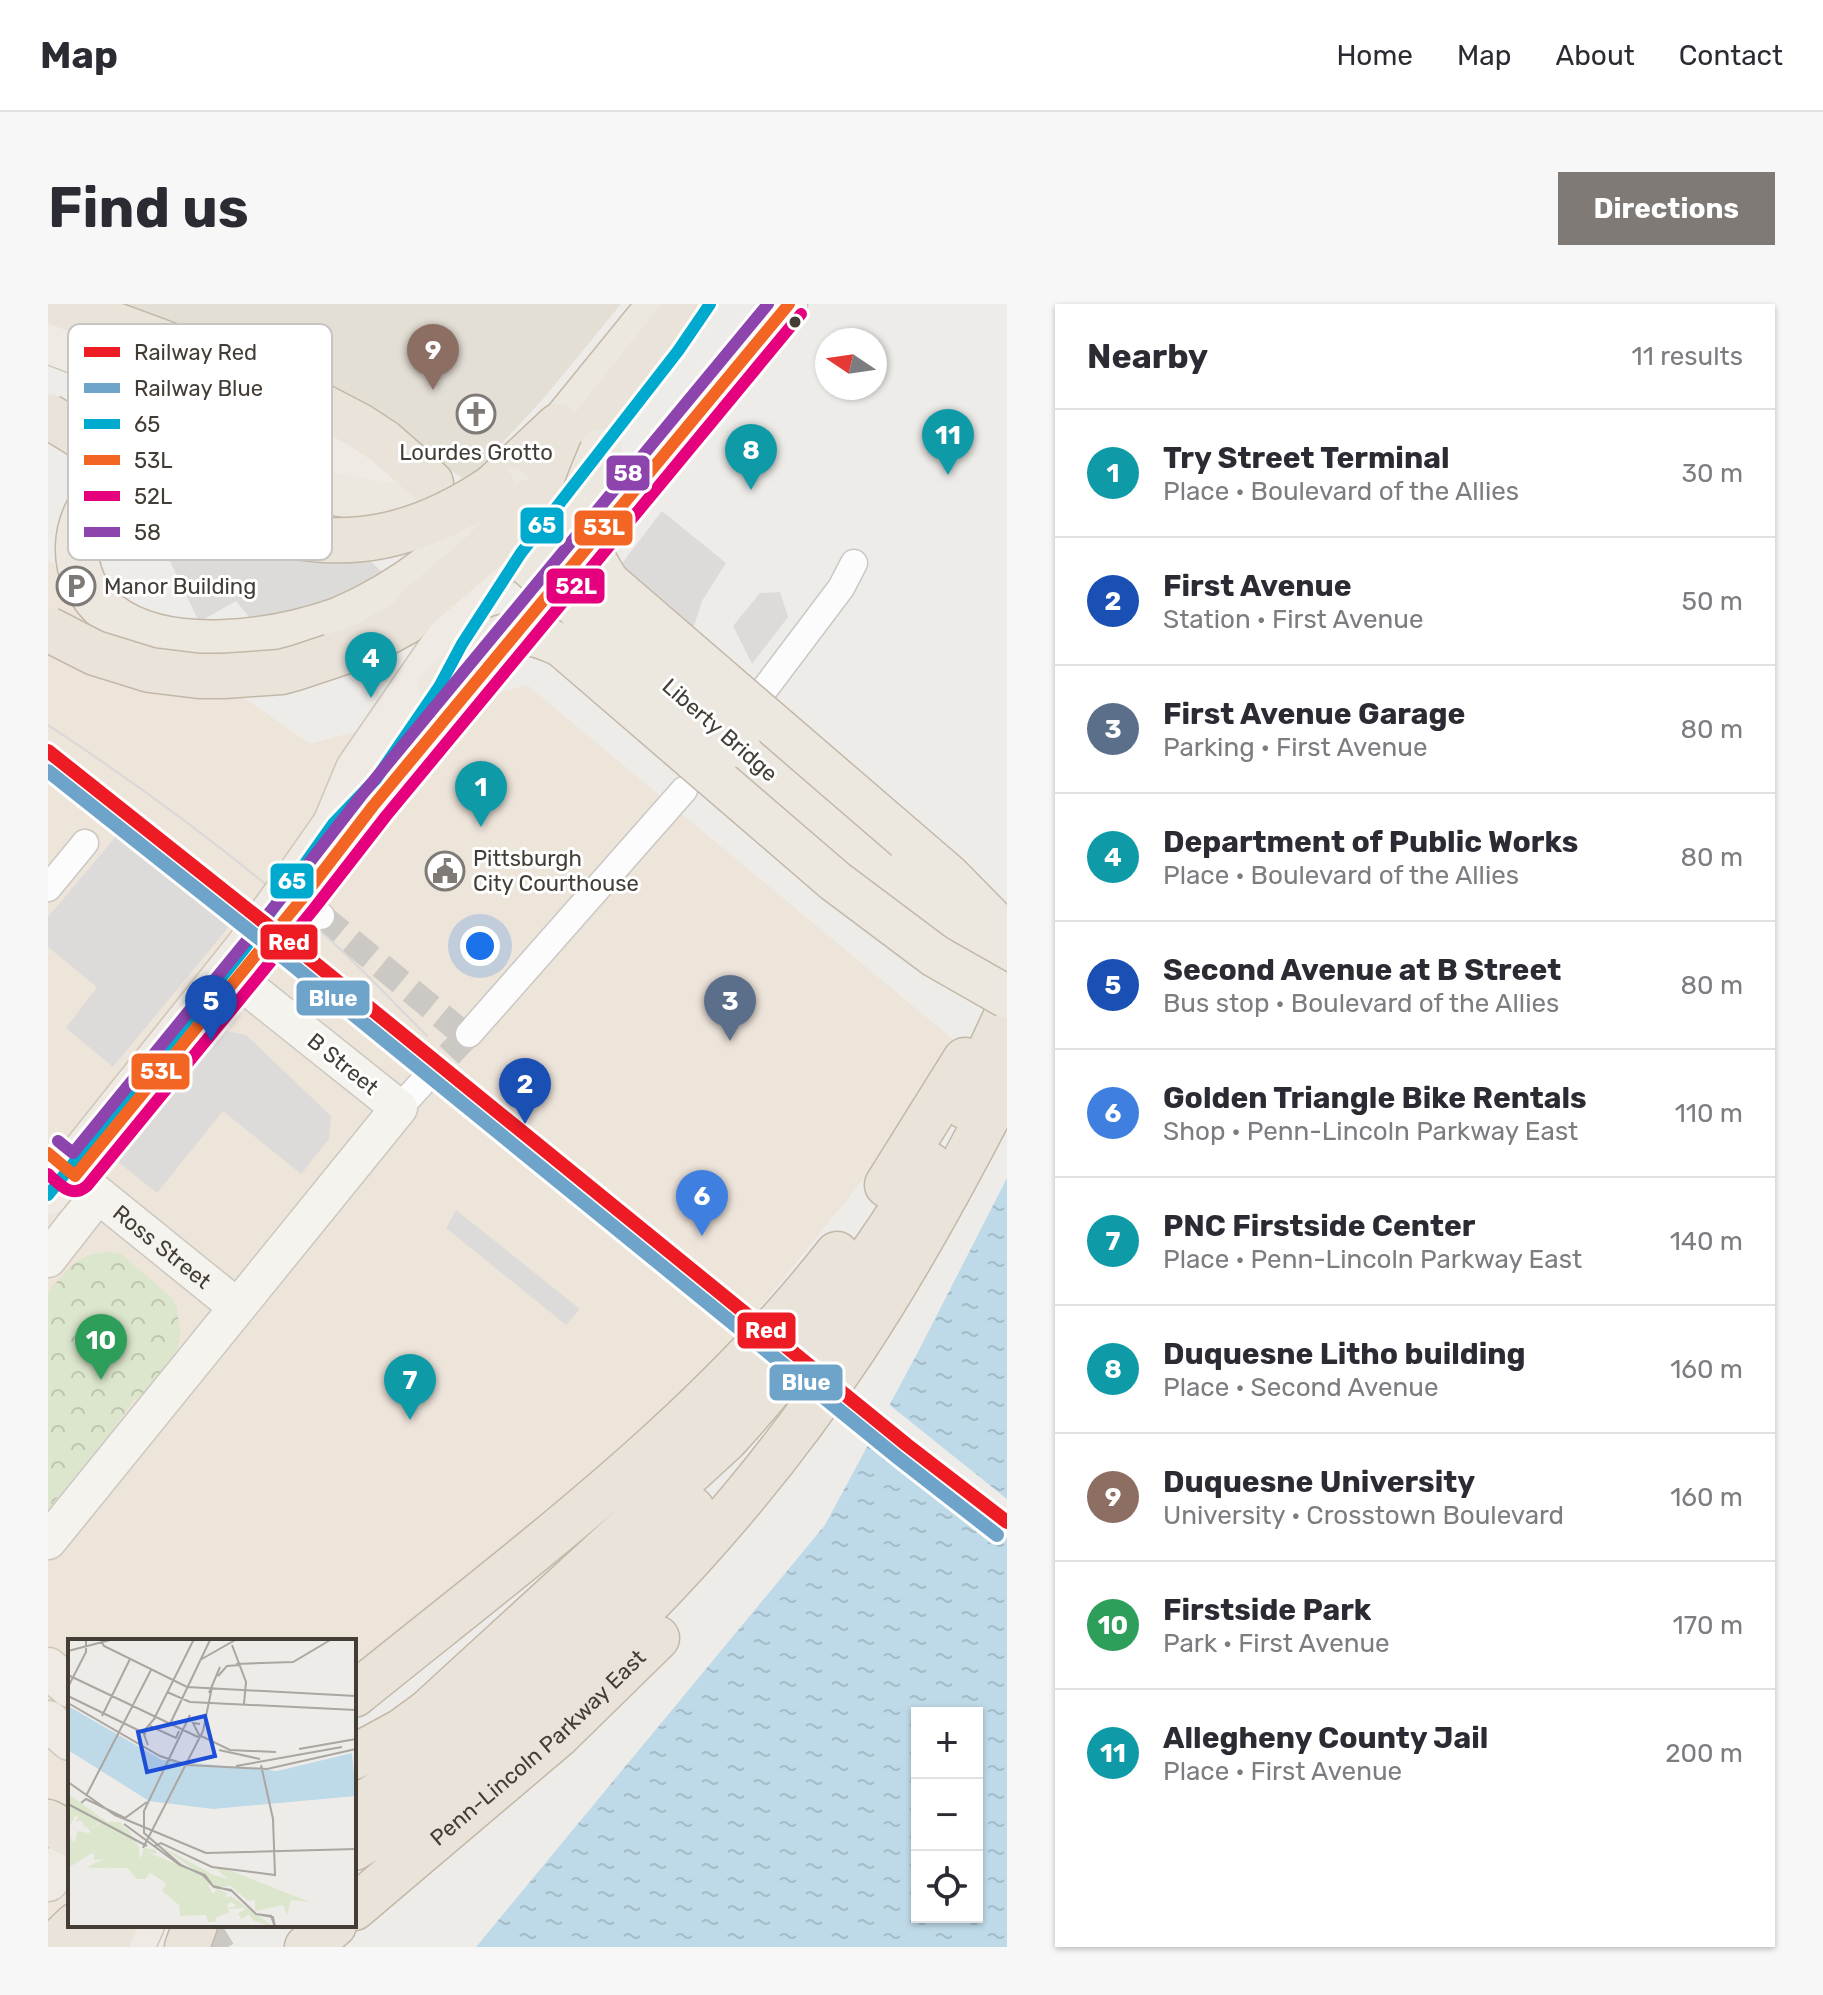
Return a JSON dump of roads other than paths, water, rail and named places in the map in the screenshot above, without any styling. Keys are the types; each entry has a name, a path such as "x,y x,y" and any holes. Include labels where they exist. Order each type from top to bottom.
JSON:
{"highway":[{"path":"59,304 113,324"},
{"path":"79,560 81,574 90,592 115,618 152,633 200,641 245,640 293,633 363,609 411,581 462,540 659,304"},
{"path":"332,540 379,538 499,498 577,446 689,304"},
{"path":"609,583 583,538 578,515 584,489 601,450 678,351 710,304"},
{"path":"332,411 384,442 431,483"},
{"path":"48,416 68,428"},
{"path":"48,424 68,431"},
{"name":"Liberty Bridge","path":"431,483 499,498 523,558 1007,980"},
{"path":"332,494 358,499 499,498"},
{"path":"48,629 95,653 150,670 212,676 252,675 296,668 362,646 406,622 417,608 485,550 499,498"},
{"path":"523,558 539,552 567,559 609,583 949,876 1007,935"},
{"path":"439,687 480,649 507,634 526,632 562,646 835,881 935,956 1007,997"},
{"path":"356,1693 635,1466 697,1410 754,1352 808,1291 859,1226 906,1158 950,1087 1007,980"},
{"path":"356,1756 402,1731 461,1684 698,1467 751,1411 831,1309 914,1191 966,1104 1007,1014"},
{"path":"356,1847 415,1809 498,1743 596,1657 725,1520 831,1382 885,1299 1007,1079"},
{"name":"Penn-Lincoln Parkway East","path":"356,1906 570,1724 654,1640 729,1558 815,1451 878,1362 958,1233 1007,1141"},
{"path":"356,1808 426,1757 528,1666 631,1571 756,1442 834,1347 950,1186"},
{"path":"48,1822 68,1833"},
{"path":"53,1947 74,1927"},
{"path":"105,1947 114,1927"},
{"path":"187,1947 194,1927"},
{"path":"307,1947 332,1927"}],"main road":[{"path":"591,545 789,304"},
{"path":"48,343 68,351"},
{"path":"48,1195 245,948 333,824 376,779 439,687 462,644 601,450"},
{"path":"332,451 388,472 431,483"},
{"path":"333,824 356,769 485,581 506,559 523,558"},
{"name":"B Street","path":"237,1307 410,1096 251,990"},
{"name":"Ross Street","path":"48,1259 92,1190 237,1307"},
{"path":"48,1541 237,1307"},
{"path":"48,1668 68,1685"},
{"path":"48,1721 68,1738"},
{"path":"48,1881 68,1856"},
{"path":"134,1947 143,1927"}],"street":[{"path":"761,694 833,599 854,563"},
{"path":"469,1034 684,790"},
{"path":"48,888 85,843"}],"water":[{"path":"1007,1178 1007,1947 476,1947 825,1525"}],"tunnel":[{"path":"395,779 573,567"},
{"path":"321,916 467,1037"},
{"path":"422,1083 469,1034"},
{"path":"48,1153 86,1185"},
{"path":"186,1947 219,1927"}],"tram line":[{"path":"48,725 118,772 253,874 331,941 427,1036"}],"rail line":[{"name":"Red","path":"48,751 300,951 907,1445 1007,1522"},
{"name":"Blue","path":"48,771 997,1535"}],"place":[{"name":"Duquesne University","path":"433,390"},
{"name":"Lourdes Grotto","path":"476,414"},
{"name":"Allegheny County Jail","path":"948,475"},
{"name":"Duquesne Litho building","path":"751,490"},
{"name":"Manor Building","path":"76,586"},
{"name":"Department of Public Works","path":"371,698"},
{"name":"Try Street Terminal","path":"481,827"},
{"name":"Pittsburgh City Courthouse","path":"445,871"},
{"name":"Second Avenue at B Street","path":"211,1041"},
{"name":"First Avenue Garage","path":"730,1041"},
{"name":"First Avenue","path":"525,1124"},
{"name":"Golden Triangle Bike Rentals","path":"702,1236"},
{"name":"Firstside Park","path":"101,1380"},
{"name":"PNC Firstside Center","path":"410,1420"}]}
